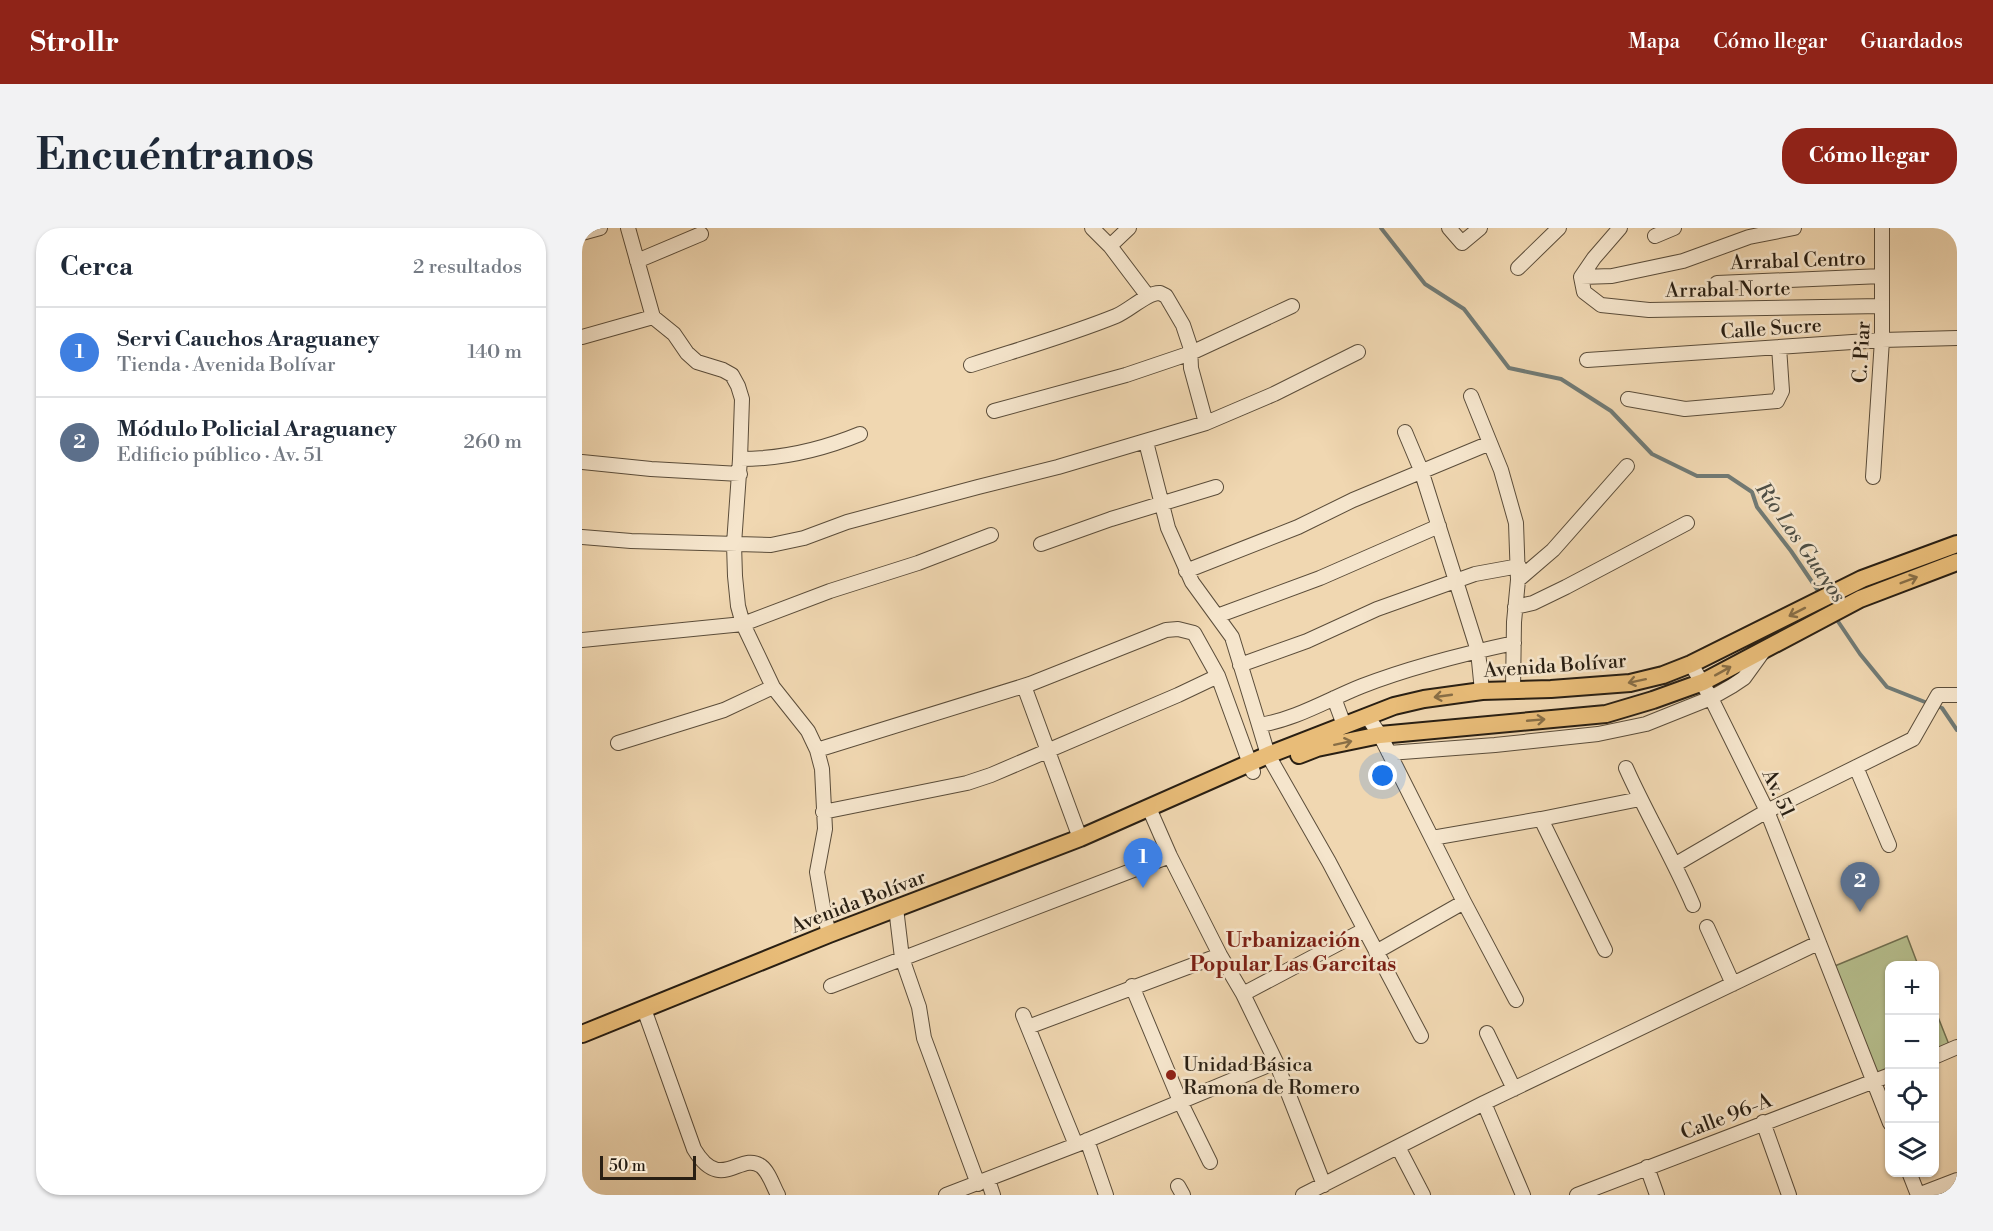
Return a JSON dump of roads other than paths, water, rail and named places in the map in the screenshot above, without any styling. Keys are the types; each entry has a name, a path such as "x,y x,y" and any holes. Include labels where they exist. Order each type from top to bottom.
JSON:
{"main road":[{"name":"Avenida Bolívar","path":"582,1034 896,908 1080,838 1271,759 1344,725 1394,706 1424,699 1482,691 1630,683 1663,675 1768,627 1862,579 1957,544"},
{"name":"Avenida Bolívar","path":"1271,759 1380,735 1606,714 1703,682 1860,599 1957,562"}],"street":[{"path":"582,234 600,228"},
{"path":"628,228 653,317 675,334 693,359 732,375 742,399 740,474 734,544 735,576 743,624 774,687 808,731 817,750 822,769 825,829 817,872 830,934"},
{"path":"1092,228 1110,246 1148,295"},
{"path":"1110,246 1129,228"},
{"path":"1449,228 1462,243 1480,228"},
{"path":"1518,268 1559,228"},
{"path":"1582,283 1594,258 1620,228"},
{"path":"1655,236 1674,228"},
{"path":"1582,283 1683,261 1749,237 1794,228"},
{"name":"C. Piar","path":"1873,477 1882,340 1882,228"},
{"path":"637,261 701,234"},
{"name":"Arrabal Centro","path":"1717,283 1882,276"},
{"name":"Arrabal Norte","path":"1582,283 1590,299 1601,305 1649,310 1882,306"},
{"path":"971,365 1111,318 1156,292 1166,296 1183,325 1191,353 1191,368 1206,423"},
{"path":"994,411 1126,375 1191,353 1292,306"},
{"path":"582,337 653,317"},
{"name":"Calle Sucre","path":"1587,360 1882,340 1957,338"},
{"path":"1628,399 1685,409 1777,401 1782,391 1779,347"},
{"path":"582,537 734,544 771,544 804,538 847,522 1058,468 1206,423 1274,394 1358,352"},
{"path":"1471,396 1501,470 1516,523 1518,573 1513,689"},
{"path":"1405,432 1421,470 1478,651 1482,691"},
{"path":"740,459 761,459 812,452 860,434"},
{"path":"1146,442 1168,528 1186,571 1232,636 1271,759 1421,1036"},
{"path":"1186,571 1306,524 1421,470 1490,443"},
{"path":"582,462 740,474"},
{"path":"1240,665 1267,656 1377,609 1475,574 1518,573 1553,550 1627,466"},
{"path":"1041,544 1111,519 1216,487"},
{"path":"1515,607 1533,603 1566,587 1687,523"},
{"path":"1217,616 1320,578 1438,526"},
{"path":"582,640 743,624 830,591 991,536"},
{"path":"817,750 1024,686 1166,630 1178,628 1194,633 1218,676 1252,767"},
{"path":"1259,725 1276,722 1363,685 1478,651 1514,643"},
{"path":"1389,753 1598,734 1646,724 1711,698 1744,678 1765,648"},
{"name":"Av. 51","path":"1691,664 1703,682 1767,811 1885,1111"},
{"path":"823,812 967,783 991,775 1218,676"},
{"path":"1024,686 1080,838"},
{"path":"618,743 724,710 774,687"},
{"path":"1676,864 1767,811 1913,740 1938,695 1957,695"},
{"path":"1334,698 1344,725"},
{"path":"1367,717 1380,735 1516,1000"},
{"path":"1491,724 1495,745"},
{"path":"1856,767 1889,845"},
{"path":"1626,768 1640,799 1676,864 1694,905"},
{"path":"1432,838 1640,799"},
{"path":"1149,808 1170,856 1220,954 1244,994 1276,1062 1324,1185"},
{"path":"1541,819 1605,950"},
{"path":"831,986 1170,856"},
{"path":"1376,952 1464,902"},
{"path":"896,908 902,958 919,1007 930,1059 983,1182 993,1195"},
{"path":"1707,927 1733,984"},
{"path":"1244,994 1364,930"},
{"path":"1303,1195 1514,1089 1818,943"},
{"path":"1106,1195 1025,1021 1220,954"},
{"path":"1132,986 1180,1101 1210,1162"},
{"path":"644,1009 694,1149 702,1162 714,1169 728,1170 745,1164 754,1163 761,1166 778,1195"},
{"path":"1487,1033 1514,1089"},
{"path":"1939,1055 1957,1047"},
{"path":"946,1195 1276,1062"},
{"name":"Calle 96-A","path":"1577,1195 1650,1174 1763,1122 1885,1077"},
{"path":"1484,1104 1523,1195"},
{"path":"1763,1122 1789,1195"},
{"path":"1398,1147 1423,1195"},
{"path":"1650,1174 1657,1195"},
{"path":"1911,1177 1918,1195 1957,1180"}],"waterway":[{"name":"Río Los Guayos","path":"1381,228 1425,284 1464,309 1509,368 1561,379 1611,411 1652,454 1697,476 1728,476 1752,492 1757,507 1821,595"},
{"name":"Río Los Guayos","path":"1835,617 1860,654 1887,687 1930,704"},
{"name":"Río Los Guayos","path":"1937,706 1942,708 1957,730"}],"place":[{"name":"Servi Cauchos Araguaney","path":"1143,888"},
{"name":"Módulo Policial Araguaney","path":"1860,912"},
{"name":"Unidad Básica Ramona de Romero","path":"1171,1075"}],"district":[{"name":"Urbanización Popular Las Garcitas","path":"1293,952"}]}
